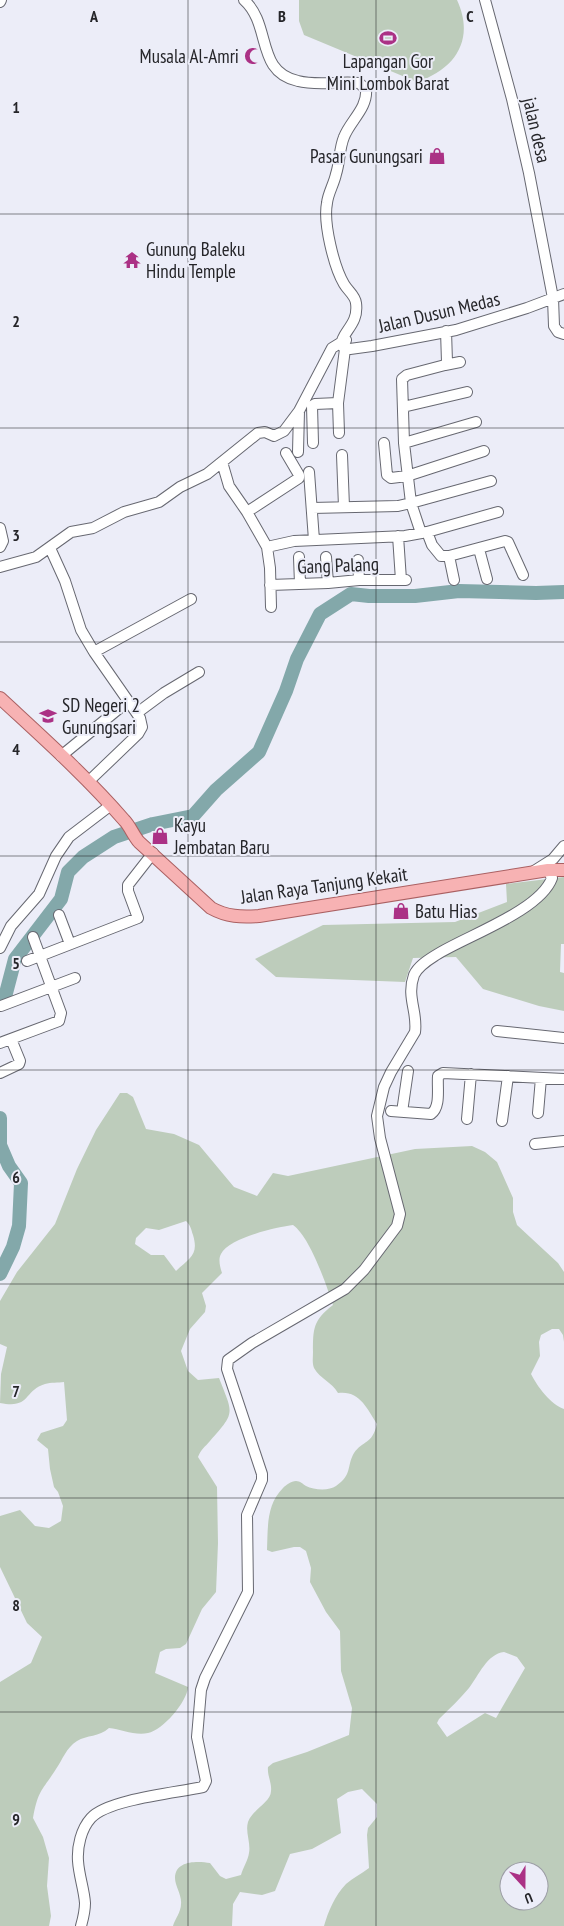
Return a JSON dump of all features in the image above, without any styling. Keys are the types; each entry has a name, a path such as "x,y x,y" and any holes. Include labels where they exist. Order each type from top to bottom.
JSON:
{"main road":[{"name":"Jalan Raya Tanjung Kekait","path":"0,698 111,805 126,822 132,834 211,908 222,914 259,916 548,870 564,870"}],"street":[{"path":"244,0 257,17 270,62 279,73 290,79 302,82 359,83 366,89 366,96 359,113 344,135 336,175 326,206 330,241 339,274 356,302 355,317 345,342 338,403 339,433"},
{"name":"jalan desa","path":"485,0 512,98 525,155 553,298 554,326 558,332 564,334"},
{"name":"Jalan Dusun Medas","path":"345,342 372,346 446,332 480,323 564,294"},
{"path":"446,332 446,365"},
{"path":"0,567 30,560 71,532 93,528 124,512 159,502 180,487 207,474 258,433 265,432 274,436 282,433 299,411 332,348 345,342"},
{"path":"460,362 404,376 402,384 404,443 412,503 424,532 435,551 441,556 508,542 523,575"},
{"path":"403,407 467,392"},
{"path":"313,443 312,406 315,404 338,403"},
{"path":"298,452 299,411"},
{"path":"404,443 476,422"},
{"path":"384,443 388,476 391,478 407,476 484,452"},
{"path":"247,512 299,478 299,474 286,454"},
{"path":"342,455 344,507"},
{"name":"Gang Palang","path":"222,462 229,486 247,512 267,547 271,607"},
{"path":"310,472 314,540"},
{"path":"312,508 398,506 490,481"},
{"path":"267,547 294,540 398,536 424,532 498,512"},
{"path":"0,528 3,540 0,547"},
{"name":"Gang Palang","path":"270,585 360,580 404,580 398,536"},
{"path":"50,548 65,581 81,630 142,722 139,732 88,782"},
{"path":"478,549 487,579"},
{"path":"448,556 454,580"},
{"path":"299,557 300,584"},
{"path":"326,557 328,583"},
{"path":"358,560 360,580"},
{"path":"94,652 191,599"},
{"path":"137,714 164,693 199,672"},
{"path":"61,756 127,702"},
{"path":"0,948 12,926 39,894 56,856 69,837 111,805"},
{"path":"531,873 553,859 564,846"},
{"path":"27,961 138,918 128,891 128,885 153,853"},
{"path":"81,1926 85,1906 78,1862 78,1848 81,1837 92,1818 99,1812 119,1804 203,1787 206,1781 197,1737 201,1690 235,1614 248,1592 247,1515 262,1480 262,1474 228,1369 228,1360 280,1326 344,1289 364,1270 397,1226 400,1214 380,1138 377,1116 384,1087 390,1072 414,1032 416,1025 410,992 415,973 423,964 447,948 522,910 550,884 552,878 548,870"},
{"path":"59,914 70,944"},
{"path":"0,1043 60,1020 61,1013 33,937"},
{"path":"1,1006 75,978"},
{"path":"497,1032 564,1038"},
{"path":"0,1073 19,1064 20,1060 11,1039"},
{"path":"408,1071 396,1111 431,1114 437,1108 438,1076 443,1073 564,1079"},
{"path":"467,1119 470,1074"},
{"path":"502,1121 508,1076"},
{"path":"538,1113 542,1078"},
{"path":"535,1144 564,1141"}],"green space":[{"name":"Lapangan Gor Mini Lombok Barat","path":"299,0 457,0 464,27 463,40 452,61 431,76 417,82 304,35 299,21"},
{"path":"564,877 564,944 561,944 560,972 564,973 564,1011 539,1006 483,989 456,957 413,958 405,982 276,977 255,959 323,925 455,922 507,902 506,884"},
{"path":"120,1093 127,1093 133,1097 146,1129 174,1134 199,1145 234,1187 257,1196 273,1173 288,1176 415,1149 472,1146 485,1152 497,1162 513,1198 513,1212 517,1225 558,1263 564,1272 564,1342 563,1335 559,1329 552,1329 541,1335 539,1342 540,1356 531,1374 549,1399 564,1409 564,1926 324,1926 338,1893 349,1882 369,1868 367,1835 368,1828 377,1817 377,1804 362,1789 348,1792 337,1799 341,1833 312,1849 290,1854 275,1891 262,1895 240,1892 233,1904 232,1926 173,1926 181,1907 175,1878 176,1872 183,1865 205,1862 210,1863 220,1876 226,1879 241,1875 249,1853 248,1822 250,1817 270,1795 268,1767 273,1763 349,1735 352,1708 341,1671 340,1631 326,1612 310,1582 311,1568 306,1551 300,1547 272,1552 267,1550 268,1525 273,1502 289,1483 297,1481 309,1487 326,1489 333,1488 341,1482 347,1474 354,1453 373,1436 377,1424 362,1401 352,1394 338,1393 314,1368 314,1331 321,1315 333,1305 311,1250 293,1225 254,1234 225,1248 220,1258 222,1273 202,1293 206,1306 205,1312 190,1329 181,1351 188,1371 198,1380 219,1378 230,1412 224,1424 198,1457 217,1487 218,1543 216,1592 202,1609 186,1644 180,1648 166,1649 160,1652 155,1673 188,1687 187,1693 179,1707 167,1721 154,1731 138,1734 109,1728 101,1733 81,1739 70,1747 41,1791 33,1818 43,1837 49,1858 47,1886 51,1916 49,1926 0,1926 0,1682 31,1663 42,1637 27,1623 0,1567 0,1516 20,1510 35,1526 49,1528 61,1521 63,1506 54,1487 48,1449 37,1440 41,1433 63,1426 67,1420 64,1382 47,1383 38,1387 17,1404 0,1403 1,1374 7,1347 0,1344 0,1301 17,1272 55,1224 77,1169 96,1130","holes":["186,1221 190,1226 195,1242 194,1252 176,1271 164,1255 151,1255 135,1244 136,1238 146,1228 159,1230","504,1652 517,1657 525,1668 496,1718 485,1713 447,1737 437,1723 439,1719 469,1688 488,1661"]}],"waterway":[{"path":"0,1004 5,997 15,959 61,899 68,872 83,857 114,837 153,824 193,816 216,790 259,752 286,691 297,659 320,614 351,594 415,596 459,591 564,592"},
{"path":"0,1118 0,1145 9,1166 21,1183 19,1226 13,1247 0,1274"}],"place":[{"name":"Lapangan Gor Mini Lombok Barat","path":"388,38"},
{"name":"Musala Al-Amri","path":"253,56"},
{"name":"Pasar Gunungsari","path":"437,156"},
{"name":"Gunung Baleku Hindu Temple","path":"132,260"},
{"name":"SD Negeri 2 Gunungsari","path":"48,716"},
{"name":"Kayu Jembatan Baru","path":"160,836"},
{"name":"Batu Hias","path":"401,911"}]}
